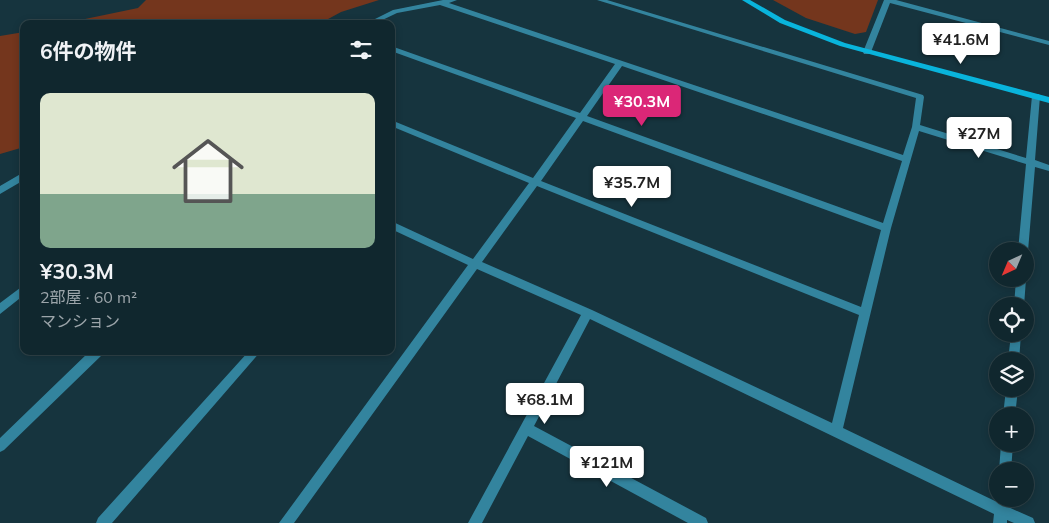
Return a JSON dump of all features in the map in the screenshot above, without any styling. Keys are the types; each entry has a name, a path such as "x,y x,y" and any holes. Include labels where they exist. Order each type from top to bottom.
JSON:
{"street":[{"path":"376,20 394,11 454,0"},
{"path":"600,0 920,97 916,127 886,228 836,431"},
{"path":"745,0 766,14 805,33 867,52 1049,100"},
{"path":"867,52 888,0 1049,43"},
{"path":"442,3 906,160"},
{"path":"395,49 886,228"},
{"path":"286,523 620,63"},
{"path":"1024,242 1036,96"},
{"path":"395,125 865,313"},
{"path":"916,127 1049,168"},
{"path":"0,192 20,178"},
{"path":"395,227 588,313 1028,523"},
{"path":"0,309 20,292"},
{"path":"475,523 528,429 588,313"},
{"path":"0,446 94,355"},
{"path":"103,523 252,355"},
{"path":"528,429 701,523"}],"shaded area":[{"path":"146,0 379,0 341,12 326,20 80,20 138,8"},
{"path":"773,0 878,0 866,32 855,34 806,18"},
{"path":"20,33 20,148 0,154 0,36"}]}
